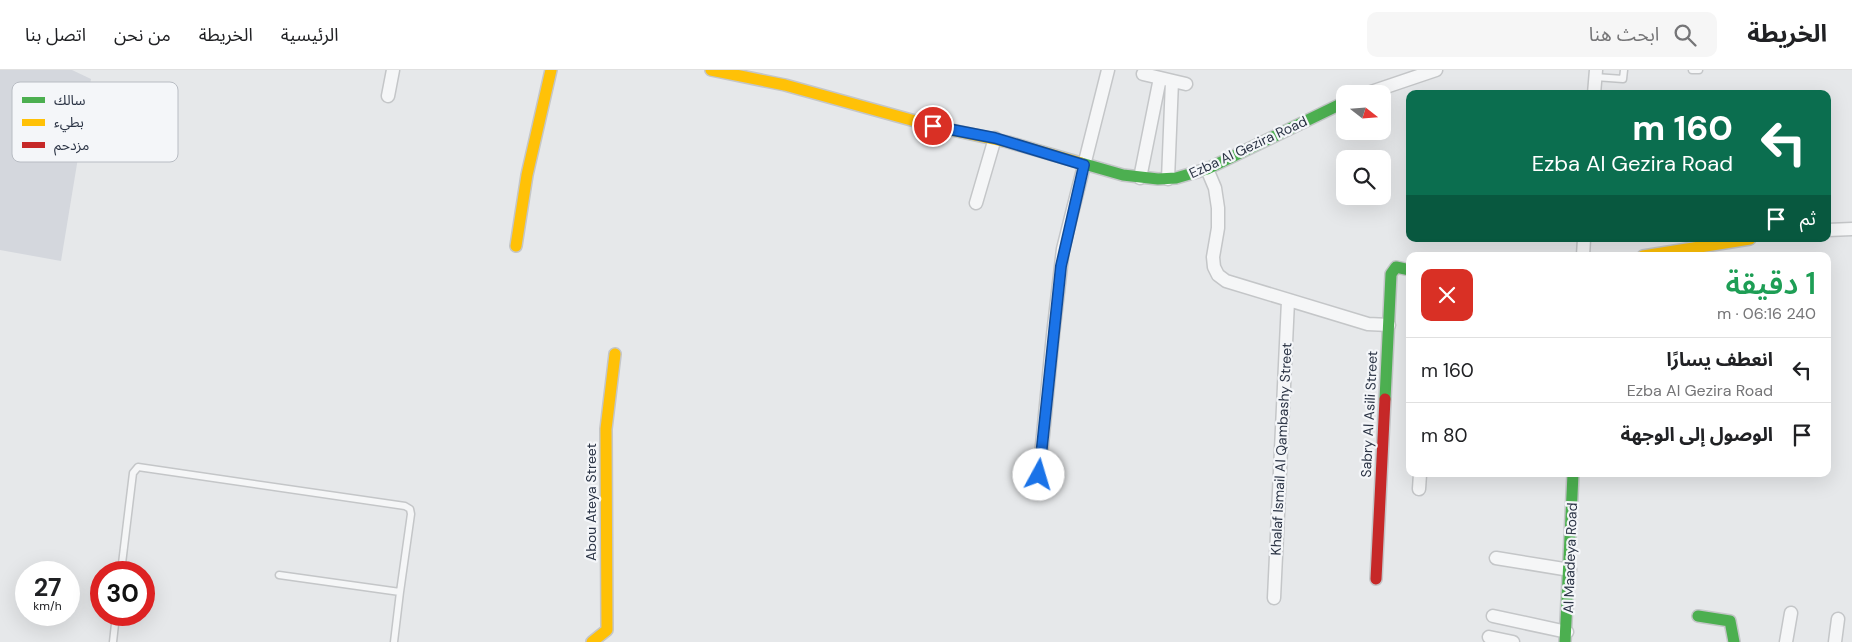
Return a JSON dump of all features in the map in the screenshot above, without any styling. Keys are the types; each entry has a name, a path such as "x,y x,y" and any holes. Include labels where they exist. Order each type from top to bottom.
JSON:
{"street":[{"path":"388,96 393,70"},
{"path":"516,246 529,166 551,70"},
{"name":"Ezba Al Gezira Road","path":"711,70 785,85 933,126 995,138 1084,165 1140,178 1168,179 1194,174 1336,106"},
{"path":"1039,475 1061,266 1108,70"},
{"path":"1391,85 1436,70"},
{"path":"1143,74 1186,84"},
{"path":"1594,90 1596,74"},
{"path":"1140,178 1166,79"},
{"path":"1166,79 1168,179"},
{"path":"976,203 995,138"},
{"path":"1207,169 1214,188 1218,208 1218,228 1212,257 1218,275 1226,281 1368,324 1389,325"},
{"path":"1831,230 1852,229"},
{"path":"1673,252 1732,242"},
{"name":"Sabry Al Asili Street","path":"1376,578 1392,270 1396,268 1406,269"},
{"name":"Khalaf Ismail Al Qambashy Street","path":"1274,598 1288,300"},
{"name":"Abou Ateya Street","path":"592,642 607,630 606,429 615,354"},
{"path":"1420,477 1420,489"},
{"name":"Al Maadeya Road","path":"1566,637 1574,477"},
{"path":"1496,558 1570,570"},
{"path":"1786,642 1791,614"},
{"path":"1493,616 1566,637"},
{"path":"1698,616 1730,621 1733,628 1731,637 1734,642"},
{"path":"1835,642 1838,619"},
{"path":"1489,636 1513,642"}],"lane":[{"path":"1596,74 1623,79 1624,70"},
{"path":"1692,70 1699,70"},
{"path":"122,561 133,472 138,467 405,506 410,509 411,514 394,642"},
{"path":"279,575 400,592"},
{"path":"113,642 115,626"}],"shaded area":[{"path":"0,70 72,70 91,79 91,82 12,82 12,162 77,162 61,261 0,250"}],"traffic: fast":[{"path":"1081,163 1123,175 1158,179 1176,178 1207,169 1336,106"},
{"path":"1385,399 1391,274 1396,267 1406,269"},
{"path":"1565,642 1573,477"},
{"path":"1698,616 1730,621 1734,642"}],"traffic: slow":[{"path":"516,246 527,175 551,70"},
{"path":"711,70 785,85 933,126 1008,142 1081,163"},
{"path":"1668,252 1731,242"},
{"path":"592,642 607,630 606,429 615,354"}],"traffic: jam":[{"path":"1376,579 1385,399"}],"route":[{"path":"933,126 995,138 1084,165 1063,249 1039,475"}]}
